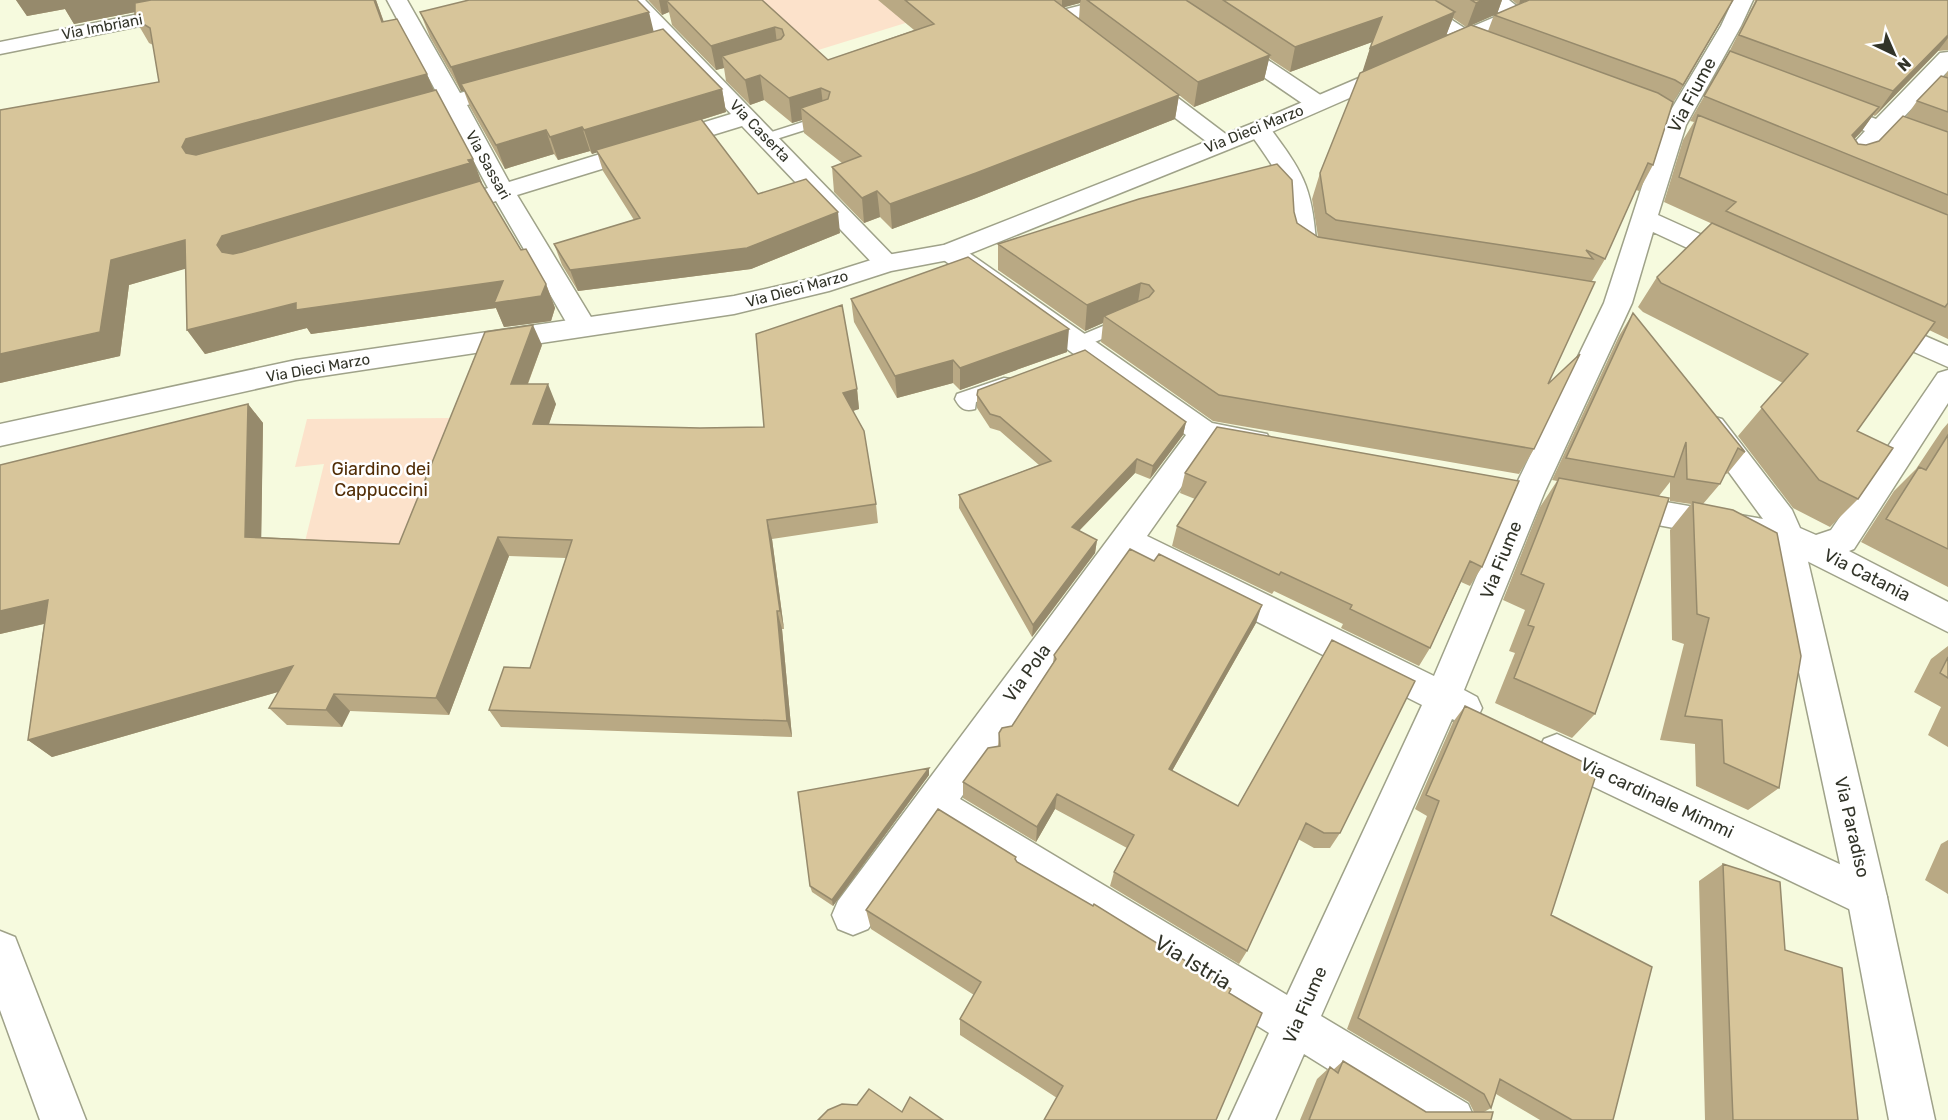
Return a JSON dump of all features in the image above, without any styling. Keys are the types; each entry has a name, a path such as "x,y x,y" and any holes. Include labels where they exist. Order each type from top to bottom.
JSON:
{"street":[{"name":"Via Imbriani","path":"0,48 239,0"},
{"name":"Via Sassari","path":"397,0 503,192 583,327"},
{"name":"Via Caserta","path":"634,0 666,21 673,41 720,76 757,128 887,263"},
{"path":"1076,31 1050,12 1126,0"},
{"path":"1164,0 1317,103"},
{"path":"1407,0 1462,39 1490,52"},
{"path":"1495,0 1518,15"},
{"name":"Via Dieci Marzo","path":"0,435 296,370 734,305 820,285 887,263 950,252 1259,129 1552,0"},
{"name":"Via Fiume","path":"1252,1120 1443,698 1606,301 1643,218 1664,118 1708,63 1731,26 1743,0"},
{"path":"650,48 673,41"},
{"path":"1848,162 1880,129 1928,92 1948,58"},
{"path":"1708,63 1732,72"},
{"path":"1122,66 1223,143"},
{"path":"385,121 535,80"},
{"path":"1806,100 1948,155"},
{"path":"1664,118 1699,135"},
{"path":"425,215 503,192 757,128"},
{"path":"1259,129 1285,165 1297,189 1302,208 1303,244 1320,255 1354,260"},
{"path":"1643,218 1752,268"},
{"path":"950,252 1080,352 1204,433 1286,447"},
{"path":"1606,301 1640,331"},
{"path":"1861,317 1948,357"},
{"path":"1588,501 1800,542 1842,540 1948,380"},
{"name":"Via Paradiso","path":"1696,407 1800,542 1912,1120"},
{"name":"Via Pola","path":"853,915 1204,433"},
{"path":"1124,540 1497,723"},
{"name":"Via Catania","path":"1800,542 1948,618"},
{"name":"Via cardinale Mimmi","path":"1529,738 1868,897"},
{"name":"Via Istria","path":"933,803 1452,1120"},
{"path":"0,952 63,1120"}],"lane":[{"path":"757,128 798,114"},
{"path":"757,128 825,119"},
{"path":"1080,352 1138,317"},
{"path":"968,405 964,399 1016,380"}],"green space":[{"path":"739,0 927,0 941,12 799,56"},
{"name":"Giardino dei Cappuccini","path":"493,357 411,567 300,562 324,464 295,467 307,419 451,418 473,360"}],"building":[{"path":"151,0 374,0 382,22 397,19 427,74 186,139 182,147 186,153 196,155 436,90 473,159 468,160 470,163 222,236 217,245 222,252 233,254 242,252 480,181 521,250 526,249 546,284 541,296 494,303 503,281 296,310 296,303 187,330 185,240 111,260 100,332 0,354 0,110 159,82 150,28 135,19 135,3"},
{"path":"469,0 637,0 649,12 451,67 420,12"},
{"path":"762,0 828,60 934,24 905,0 1054,0 1179,95 890,204 877,191 862,198 832,167 861,156 801,108 828,99 830,92 821,88 789,98 760,75 745,80 722,56 781,39 784,35 782,29 775,27 711,46 667,1"},
{"path":"1087,0 1186,0 1270,55 1198,82"},
{"path":"1223,0 1435,0 1455,12 1370,48 1382,17 1295,47"},
{"path":"1529,0 1733,0 1683,85 1675,80 1494,15"},
{"path":"1757,0 1948,0 1948,35 1893,91 1739,35"},
{"path":"1471,25 1658,93 1673,102 1653,165 1648,163 1605,259 1586,250 1593,259 1336,220 1326,213 1320,173 1360,73"},
{"path":"663,29 722,89 584,130 582,127 550,137 546,130 496,145 461,84"},
{"path":"1730,51 1879,107 1852,135 1858,144 1866,145 1879,141 1903,116 1948,132 1948,195 1704,96"},
{"path":"1941,76 1948,78 1948,112 1917,101"},
{"path":"1698,115 1948,215 1948,303 1945,307 1726,211 1736,202 1679,177"},
{"path":"701,119 758,194 806,179 838,212 747,248 570,270 554,244 640,218 596,150"},
{"path":"1277,164 1292,180 1297,223 1318,237 1595,282 1548,384 1580,354 1534,449 1219,395 1104,316 1149,297 1154,291 1149,285 1141,283 1087,305 998,244 1139,199"},
{"path":"1712,223 1935,322 1857,431 1893,448 1858,499 1819,480 1761,407 1808,354 1661,283 1657,277"},
{"path":"968,257 1069,329 960,368 953,360 895,376 851,299"},
{"path":"842,305 857,389 843,393 864,431 876,504 767,520 780,611 777,611 787,721 489,710 504,667 530,668 572,540 498,537 436,698 334,694 326,710 269,708 293,666 28,740 48,600 0,611 0,465 248,404 245,537 399,544 485,332 533,325 511,384 548,384 533,424 700,428 764,427 756,334"},
{"path":"1633,313 1745,452 1738,448 1720,484 1687,479 1686,442 1674,477 1566,458"},
{"path":"1085,350 1186,422 1153,466 1137,459 1072,527 1097,540 1033,625 959,495 1051,461 1000,417 990,414 977,395 978,390"},
{"path":"1217,427 1519,481 1482,567 1470,561 1430,648 1350,609 1352,605 1281,572 1279,575 1177,526 1206,482 1185,473"},
{"path":"1948,435 1948,549 1886,519 1919,467 1926,470"},
{"path":"1559,478 1669,498 1595,714 1514,678 1534,627 1528,625 1544,584 1521,574"},
{"path":"1693,502 1733,510 1777,533 1801,656 1779,788 1724,763 1722,720 1685,716 1709,618 1697,614"},
{"path":"1130,549 1154,561 1159,554 1262,605 1169,769 1238,806 1332,640 1415,681 1340,833 1324,833 1306,823 1247,951 1114,872 1134,835 1057,794 1037,827 963,782 988,748 1000,746 999,733 1002,728 1012,726 1056,659 1054,655"},
{"path":"1948,657 1948,678 1940,673"},
{"path":"1465,706 1598,769 1551,915 1652,967 1613,1120 1572,1120 1500,1079 1491,1108 1484,1094 1358,1018 1439,801 1426,795"},
{"path":"929,768 832,900 810,886 798,792"},
{"path":"938,809 1016,857 1017,862 1093,906 1094,904 1231,989 1229,993 1262,1013 1216,1120 1044,1120 1063,1086 960,1019 981,982 866,910"},
{"path":"1723,864 1780,882 1785,950 1842,968 1858,1120 1733,1120"},
{"path":"1343,1061 1426,1112 1493,1112 1491,1120 1309,1120 1330,1067 1338,1073"},
{"path":"869,1089 902,1112 910,1097 943,1120 818,1120 828,1110 842,1104 857,1105"}]}
